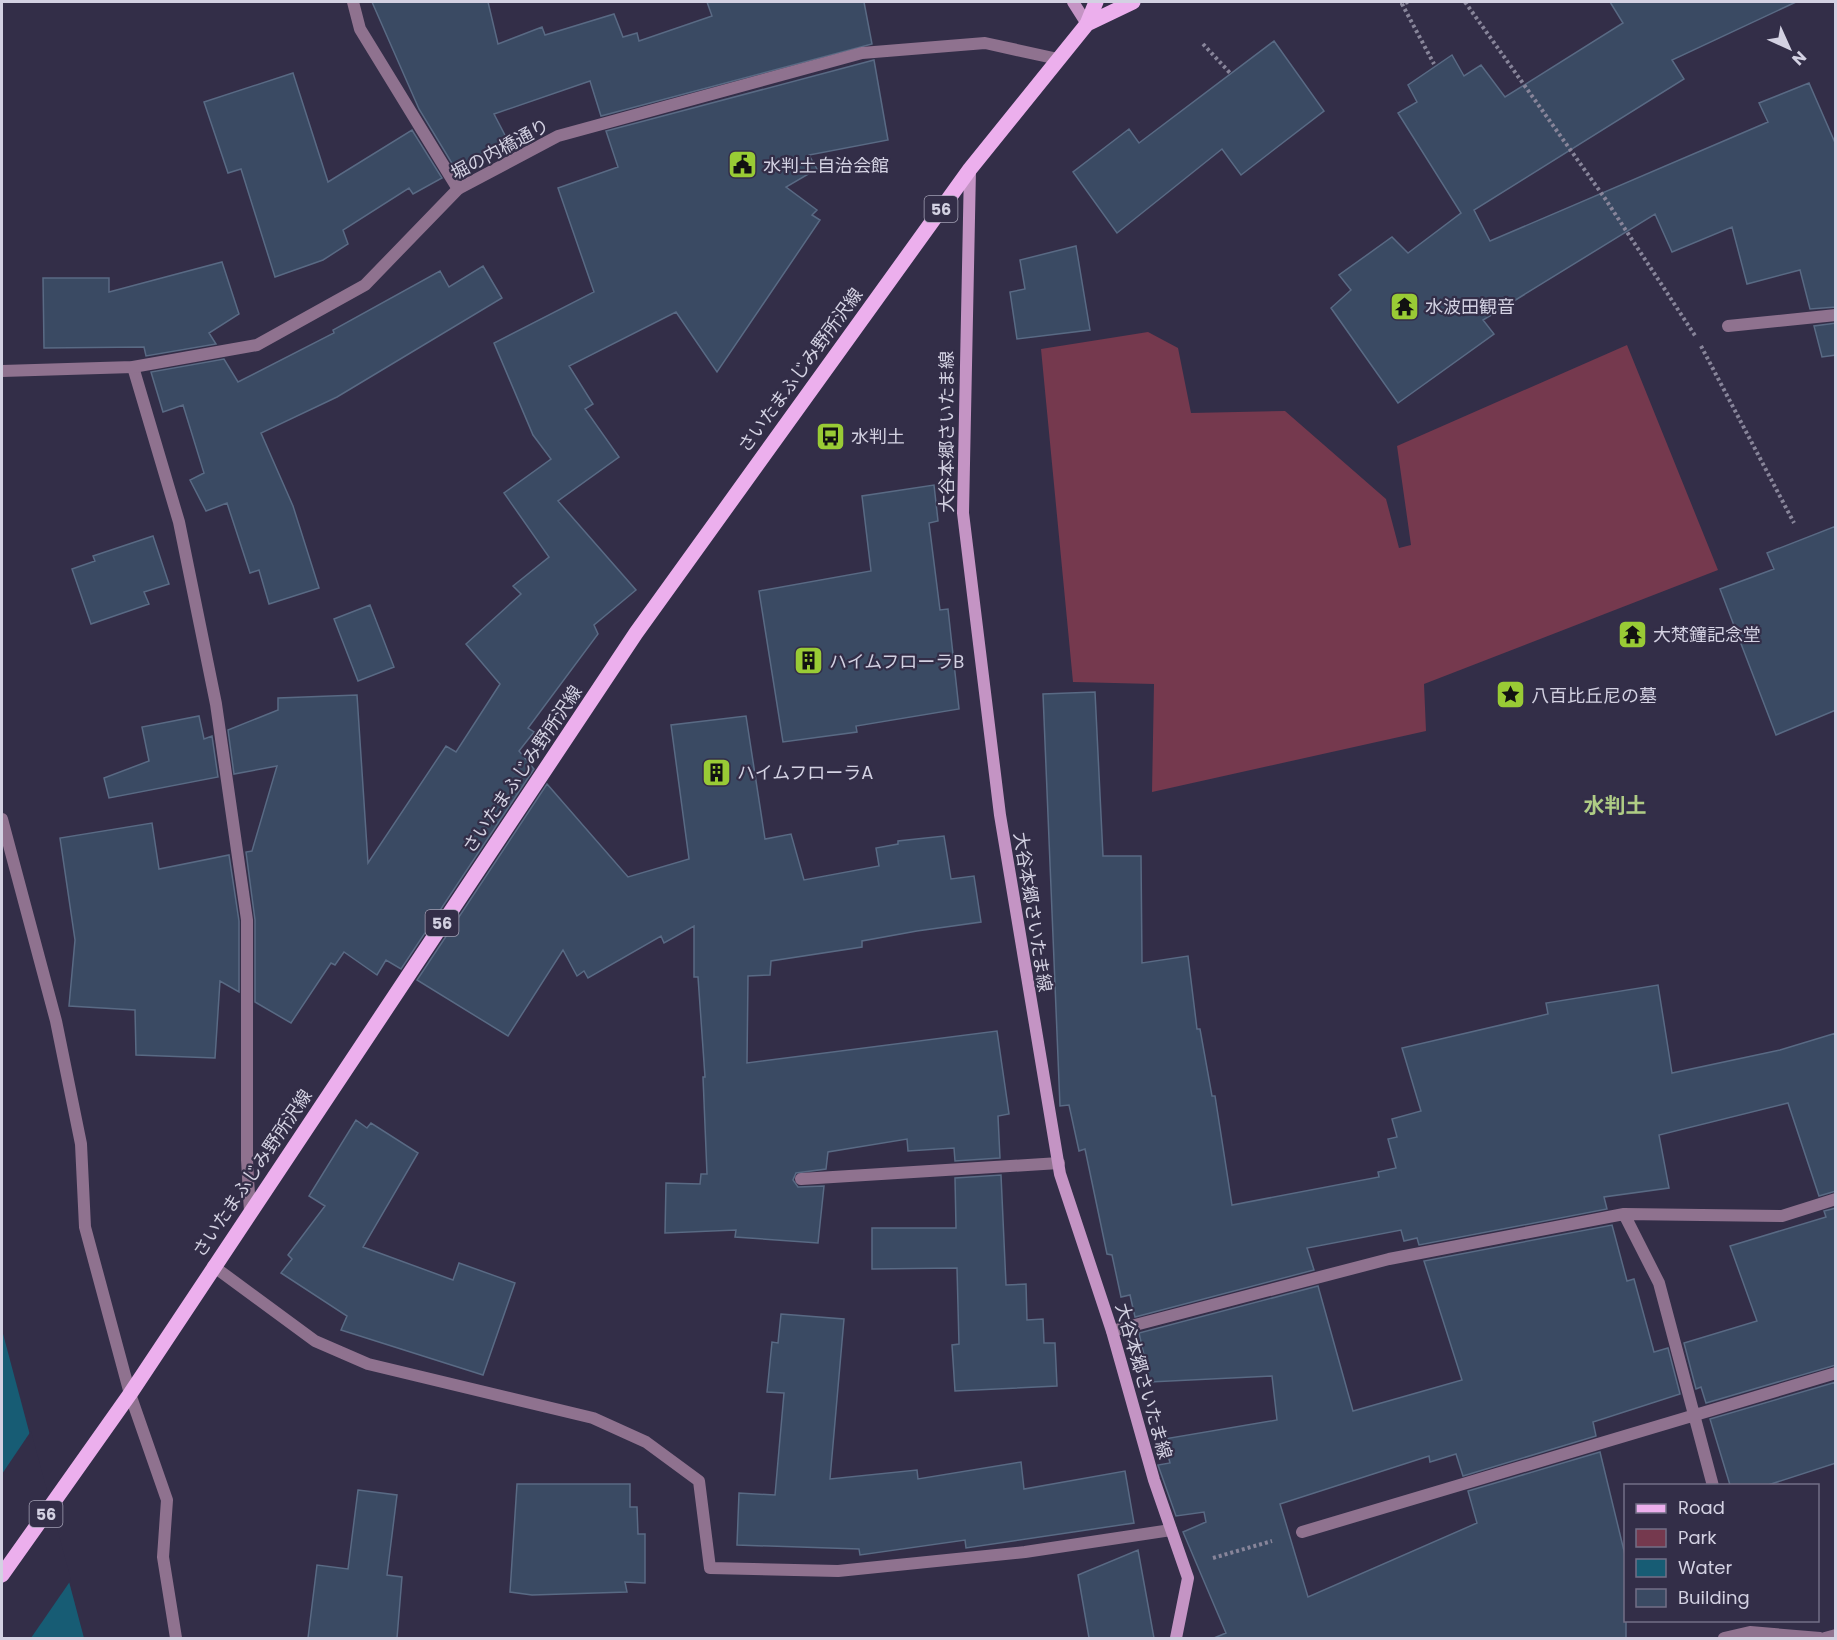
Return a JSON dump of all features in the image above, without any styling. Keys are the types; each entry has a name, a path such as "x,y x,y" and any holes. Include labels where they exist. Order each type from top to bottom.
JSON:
{"main road":[{"path":"1073,2 1087,24 1133,2"},
{"name":"さいたまふじみ野所沢線","path":"2,1575 130,1394 636,633 970,169 1087,24 1096,2"},
{"name":"大谷本郷さいたま線","path":"970,169 963,513 1000,815 1059,1163 1112,1330 1154,1480 1188,1578 1176,1638"}],"street":[{"path":"353,2 360,29 458,189"},
{"name":"堀の内橋通り","path":"2,371 133,367 257,345 364,285 458,189 558,136 862,53 985,43 1058,59"},
{"path":"1728,326 1836,315"},
{"path":"133,367 179,522 216,704 245,909 250,1212"},
{"path":"2,819 56,1021 81,1143 85,1227 130,1394 167,1500 163,1557 176,1638"},
{"path":"801,1179 1059,1163"},
{"path":"1112,1330 1389,1259 1624,1214 1782,1216 1836,1199"},
{"path":"1624,1214 1659,1283 1713,1484"},
{"path":"213,1266 315,1341 368,1364 593,1418 646,1442 699,1481 710,1568 838,1571 1025,1551 1171,1530"},
{"path":"1302,1532 1836,1373"},
{"path":"1751,1622 1754,1633"},
{"path":"1724,1638 1754,1633 1822,1638 1836,1635"}],"path":[{"path":"1408,2 1402,4 1434,64"},
{"path":"1465,2 1604,197 1694,334 1794,523"},
{"path":"1203,44 1231,74"},
{"path":"1184,1567 1302,1532"}],"green space":[{"path":"1148,332 1178,348 1191,413 1285,411 1386,499 1399,548 1411,545 1397,446 1627,345 1718,570 1424,684 1426,731 1152,792 1154,684 1073,682 1041,349"}],"water":[{"path":"2,1330 84,1638 2,1638"}],"pier":[{"path":"31,1431 71,1580 31,1638 2,1638 2,1474"}],"building":[{"path":"372,2 488,2 498,44 542,27 545,35 614,14 623,37 637,33 639,41 712,16 707,2 864,2 872,44 601,116 590,81 494,114 508,141 456,170 419,109"},
{"path":"1610,2 1796,2 1672,60 1684,79 1474,210 1490,241 1768,122 1759,103 1809,83 1836,145 1836,307 1810,309 1800,270 1747,284 1732,227 1672,252 1655,214 1483,320 1494,334 1398,403 1331,308 1351,290 1339,275 1392,237 1408,253 1461,213 1398,113 1417,102 1408,85 1452,55 1464,76 1481,65 1505,97 1623,23"},
{"path":"1274,41 1324,111 1241,175 1222,149 1117,233 1073,172 1129,129 1139,143"},
{"path":"874,60 888,140 809,155 817,169 786,187 817,210 812,215 820,220 717,372 676,312 569,366 593,404 585,409 619,457 558,501 636,590 594,625 598,634 528,728 534,732 519,751 534,769 401,969 386,960 377,975 344,952 335,965 331,963 291,1023 255,1002 255,920 246,852 252,851 277,766 234,774 228,730 278,710 278,698 357,695 368,863 446,746 456,752 500,684 466,644 521,594 513,586 549,557 504,493 551,459 533,435 494,343 594,292 558,188 618,167 606,131"},
{"path":"293,73 328,182 412,130 442,178 413,194 409,188 343,230 348,244 323,260 275,277 241,169 228,173 204,102"},
{"path":"1076,246 1090,330 1017,339 1010,292 1025,289 1020,260"},
{"path":"222,262 239,314 209,333 216,344 146,356 144,347 44,348 43,278 109,278 109,292"},
{"path":"483,266 502,298 337,397 261,433 293,506 319,588 269,604 259,570 250,573 227,503 206,511 190,480 204,473 183,405 163,412 151,372 224,359 238,382 334,333 333,330 440,271 449,287"},
{"path":"1836,323 1836,355 1822,357 1814,326"},
{"path":"934,485 938,521 929,523 940,610 948,609 959,709 856,726 857,732 783,742 759,591 871,571 862,496"},
{"path":"1836,526 1836,710 1776,735 1720,589 1774,569 1767,553"},
{"path":"153,536 169,584 144,592 149,604 91,624 72,569 95,561 93,556"},
{"path":"370,605 394,667 358,681 334,619"},
{"path":"1095,692 1103,856 1141,856 1142,963 1188,956 1197,1029 1200,1029 1212,1096 1215,1096 1232,1205 1379,1177 1378,1172 1396,1168 1388,1139 1397,1137 1392,1119 1421,1111 1402,1048 1548,1014 1546,1003 1658,985 1672,1073 1780,1050 1836,1033 1836,1191 1819,1196 1788,1103 1659,1135 1669,1188 1604,1197 1607,1209 1419,1245 1417,1238 1404,1241 1401,1230 1307,1248 1314,1270 1135,1317 1130,1295 1121,1297 1112,1255 1107,1254 1085,1149 1079,1151 1069,1105 1060,1106 1043,694"},
{"path":"199,716 204,739 212,736 218,777 109,798 104,778 149,761 142,727"},
{"path":"746,716 765,839 791,834 804,880 879,866 876,848 898,844 898,841 944,836 951,879 974,876 981,922 862,941 862,947 771,961 770,975 748,976 747,1063 997,1031 1009,1114 998,1116 1000,1158 955,1161 954,1148 908,1151 907,1139 828,1152 826,1169 796,1173 793,1180 798,1187 824,1186 818,1243 735,1237 736,1230 665,1233 666,1183 700,1184 701,1174 707,1174 703,1077 705,1077 698,977 694,977 694,926 664,943 661,936 588,978 584,971 577,976 563,950 508,1036 417,980 547,784 628,877 689,859 671,725"},
{"path":"152,823 159,869 229,855 239,921 239,992 220,981 215,1058 136,1055 135,1010 69,1006 75,940 60,838"},
{"path":"356,1120 367,1128 371,1123 418,1153 363,1247 453,1280 459,1263 515,1283 483,1375 341,1330 347,1316 281,1273 292,1259 288,1255 325,1206 309,1196"},
{"path":"1001,1175 1006,1285 1026,1284 1027,1320 1043,1319 1044,1343 1055,1343 1057,1386 955,1391 952,1345 959,1344 957,1268 872,1269 872,1228 956,1228 955,1178"},
{"path":"1836,1208 1836,1365 1706,1403 1701,1387 1696,1389 1684,1343 1757,1321 1730,1246 1826,1217 1824,1211"},
{"path":"1612,1225 1627,1281 1634,1279 1654,1352 1668,1348 1680,1394 1593,1422 1596,1436 1463,1476 1456,1454 1430,1462 1429,1456 1280,1504 1308,1597 1477,1523 1468,1491 1600,1452 1624,1551 1626,1638 1214,1638 1226,1633 1183,1532 1206,1522 1204,1512 1176,1516 1158,1465 1170,1463 1164,1439 1277,1420 1272,1376 1150,1382 1139,1333 1318,1286 1353,1411 1462,1380 1424,1261"},
{"path":"781,1314 844,1319 830,1479 917,1470 918,1479 1021,1462 1024,1489 1125,1471 1134,1523 966,1548 965,1540 860,1555 859,1549 737,1545 739,1493 775,1495 784,1393 767,1392 772,1342 778,1343"},
{"path":"1836,1382 1836,1463 1771,1484 1730,1484 1710,1419"},
{"path":"517,1484 630,1484 630,1507 637,1507 638,1534 645,1534 645,1583 625,1582 627,1592 532,1595 510,1592"},
{"path":"358,1490 397,1495 387,1575 402,1577 397,1638 308,1638 317,1565 348,1569"},
{"path":"1138,1550 1154,1638 1089,1638 1078,1575"}],"place":[{"name":"水判土自治会館","path":"742,165"},
{"name":"水波田観音","path":"1404,306"},
{"name":"水判土","path":"830,436"},
{"name":"大梵鐘記念堂","path":"1632,634"},
{"name":"ハイムフローラB","path":"808,661"},
{"name":"八百比丘尼の墓","path":"1510,695"},
{"name":"ハイムフローラA","path":"716,772"}],"district":[{"name":"水判土","path":"1615,805"}]}
